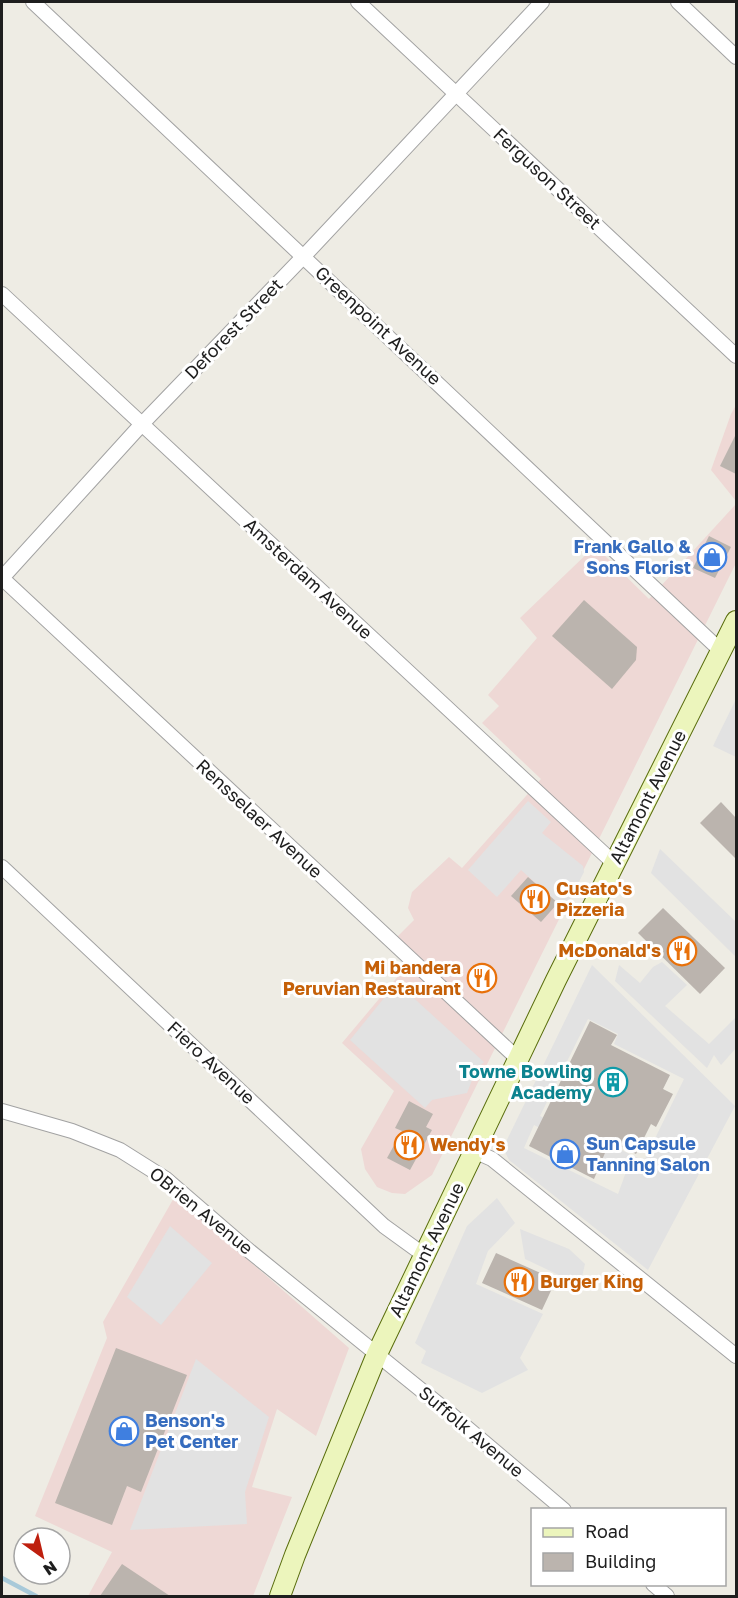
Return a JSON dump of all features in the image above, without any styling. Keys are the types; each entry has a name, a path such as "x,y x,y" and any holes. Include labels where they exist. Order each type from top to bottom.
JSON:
{"main road":[{"name":"Altamont Avenue","path":"280,1596 377,1354 518,1059 736,621"}],"street":[{"name":"Greenpoint Avenue","path":"33,2 722,651"},
{"name":"Ferguson Street","path":"358,2 736,356"},
{"name":"Deforest Street","path":"2,578 141,425 304,256 542,2"},
{"path":"678,2 736,57"},
{"name":"Amsterdam Avenue","path":"2,294 615,864"},
{"name":"Rensselaer Avenue","path":"2,578 518,1059"},
{"name":"Fiero Avenue","path":"2,867 384,1226 424,1255"},
{"name":"OBrien Avenue","path":"2,1111 72,1131 120,1150 148,1167 166,1179 248,1250 377,1354"},
{"path":"474,1151 492,1159 736,1356"},
{"name":"Suffolk Avenue","path":"377,1354 563,1508"},
{"path":"656,1586 668,1596"}],"shaded area":[{"path":"736,405 736,501 711,470"},
{"path":"736,504 736,563 432,1175 405,1194 392,1193 377,1187 365,1169 361,1149 394,1091 342,1043 415,956 396,938 414,920 408,908 412,892 449,857 462,868 541,779 482,723 499,706 488,695 537,638 520,618 595,546 649,599"},
{"path":"736,699 736,757 713,746"},
{"path":"528,801 551,822 542,833 583,866 584,872 564,911 521,870 497,897 468,870"},
{"path":"660,849 736,922 736,957 651,873"},
{"path":"662,962 687,985 665,1006 709,1044 736,1017 736,1048 721,1065 714,1055 707,1068 615,981 619,965 640,983 653,967"},
{"path":"592,965 735,1106 648,1270 509,1160 503,1148","holes":["588,1019 618,1034 614,1044 684,1079 644,1161 576,1128 573,1133 540,1116","534,1125 626,1172 618,1194 524,1148"]},
{"path":"393,987 401,996 406,991 484,1062 476,1070 467,1093 432,1100 425,1108 350,1040"},
{"path":"175,1196 349,1348 316,1436 277,1409 252,1487 292,1497 253,1596 88,1596 112,1552 72,1533 72,1526 56,1526 35,1516 107,1338 103,1322"},
{"path":"497,1198 515,1223 488,1251 476,1284 543,1314 520,1358 528,1370 482,1393 421,1363 426,1351 415,1343 467,1226"},
{"path":"170,1226 212,1263 161,1325 127,1297"},
{"path":"520,1229 569,1249 585,1264 580,1285 525,1259"},
{"path":"196,1359 269,1417 245,1492 247,1524 130,1530"}],"building":[{"path":"736,434 736,474 720,466"},
{"name":"Frank Gallo & Sons Florist","path":"709,536 731,547 715,578 693,568"},
{"path":"584,600 637,647 636,660 612,689 552,636"},
{"path":"721,802 736,818 736,859 700,823"},
{"name":"Cusato's Pizzeria","path":"528,877 558,903 541,922 511,896"},
{"name":"McDonald's","path":"663,908 725,968 700,994 638,933"},
{"name":"Towne Bowling Academy","path":"590,1021 617,1035 611,1045 670,1075 663,1089 673,1094 656,1127 651,1124 636,1154 610,1141 594,1179 529,1146"},
{"name":"Wendy's","path":"409,1101 433,1114 426,1127 432,1130 410,1170 387,1158 402,1131 395,1128"},
{"name":"Burger King","path":"496,1253 556,1280 542,1310 482,1283"},
{"name":"Benson's Pet Center","path":"116,1348 187,1375 141,1492 127,1486 112,1525 55,1503"},
{"path":"122,1564 170,1596 100,1596"}],"waterway":[{"path":"2,1578 36,1596"}],"place":[{"name":"Frank Gallo & Sons Florist","path":"712,557"},
{"name":"Cusato's Pizzeria","path":"535,899"},
{"name":"McDonald's","path":"682,951"},
{"name":"Mi bandera Peruvian Restaurant","path":"482,978"},
{"name":"Towne Bowling Academy","path":"613,1082"},
{"name":"Wendy's","path":"409,1145"},
{"name":"Sun Capsule Tanning Salon","path":"565,1154"},
{"name":"Burger King","path":"519,1282"},
{"name":"Benson's Pet Center","path":"124,1431"}]}
